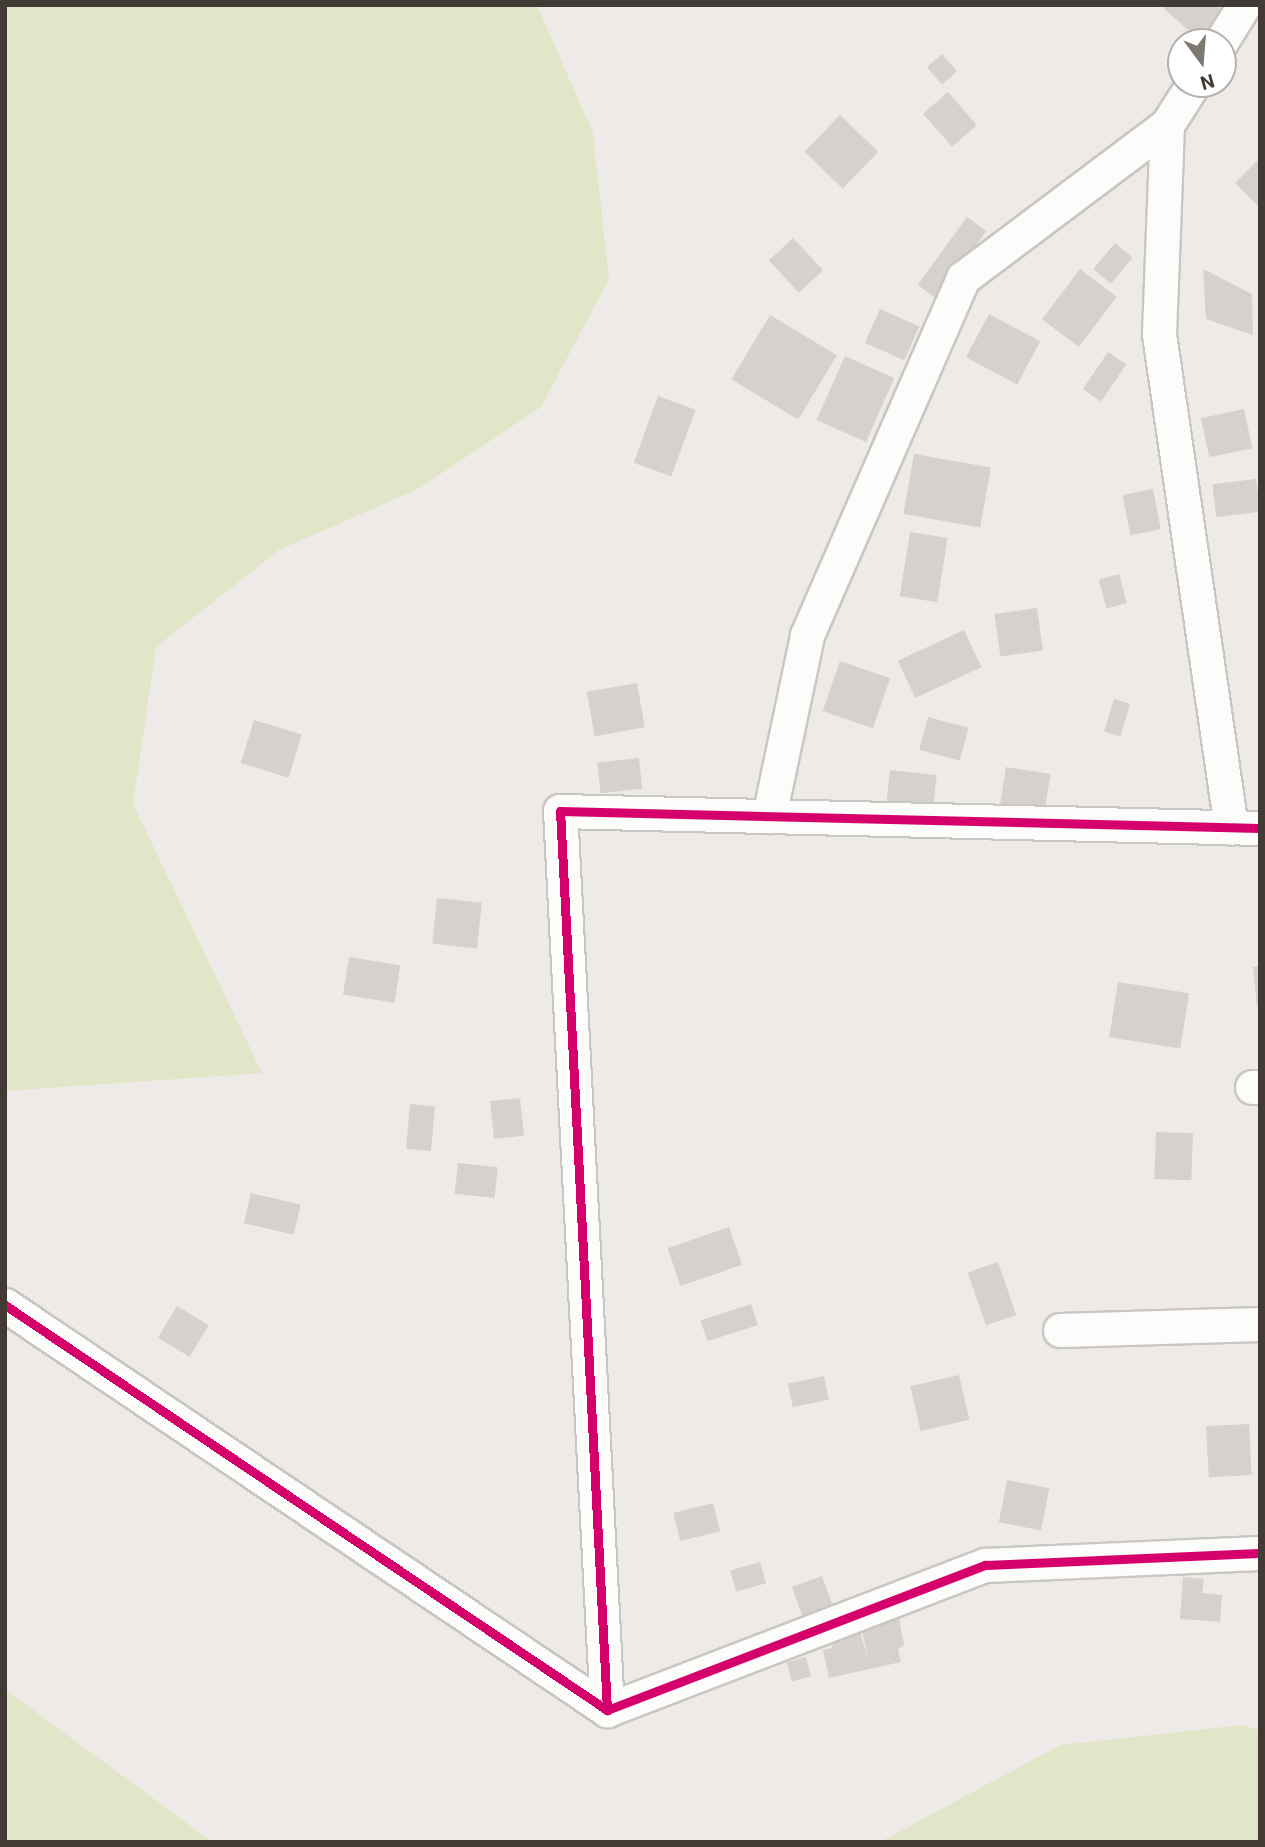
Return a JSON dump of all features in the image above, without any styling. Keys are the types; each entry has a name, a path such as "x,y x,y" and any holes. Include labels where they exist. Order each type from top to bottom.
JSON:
{"street":[{"path":"1230,28 1244,5"},
{"path":"769,816 807,635 963,278 1167,125 1185,98"},
{"path":"607,1710 560,811 1246,828 1160,334 1167,125"},
{"path":"5,1305 607,1710"},
{"path":"1060,1330 1260,1324"},
{"path":"607,1710 985,1565 1260,1553"}],"green space":[{"path":"5,5 537,5 593,133 609,279 541,407 418,489 279,550 156,647 133,804 262,1073 5,1091"},
{"path":"5,1689 212,1842 5,1842"},
{"path":"1242,1725 1260,1730 1260,1842 880,1842 1060,1745"}],"building":[{"path":"1167,5 1215,5 1226,15 1214,28 1186,28 1164,9"},
{"path":"942,54 957,71 942,84 927,67"},
{"path":"948,92 977,125 952,147 923,114"},
{"path":"840,115 878,152 843,189 805,152"},
{"path":"1260,158 1260,208 1235,183"},
{"path":"967,217 986,231 937,299 918,285"},
{"path":"793,238 823,270 799,293 769,261"},
{"path":"1115,243 1133,258 1111,284 1093,269"},
{"path":"1080,269 1117,297 1079,347 1042,319"},
{"path":"1203,269 1252,294 1253,335 1206,319"},
{"path":"880,309 919,326 904,360 865,343"},
{"path":"989,314 1040,341 1017,384 966,357"},
{"path":"770,315 837,355 798,419 731,379"},
{"path":"1108,352 1126,364 1101,402 1083,389"},
{"path":"845,356 894,378 866,442 817,420"},
{"path":"658,396 696,410 671,476 634,463"},
{"path":"1244,409 1252,448 1209,457 1201,418"},
{"path":"914,454 991,468 980,528 903,514"},
{"path":"1256,479 1260,512 1216,517 1212,484"},
{"path":"1153,489 1161,529 1130,535 1123,495"},
{"path":"910,532 948,538 937,602 900,596"},
{"path":"1119,574 1127,603 1106,608 1099,579"},
{"path":"1037,608 1043,651 1000,657 994,614"},
{"path":"964,630 981,667 915,698 898,661"},
{"path":"840,661 890,678 873,728 823,711"},
{"path":"637,683 645,727 595,736 587,692"},
{"path":"1114,699 1130,704 1120,736 1104,732"},
{"path":"928,717 969,728 960,761 919,750"},
{"path":"254,720 302,735 289,778 241,763"},
{"path":"639,758 642,789 600,793 597,762"},
{"path":"1006,767 1050,774 1044,815 1000,807"},
{"path":"890,770 937,775 933,808 887,803"},
{"path":"437,898 482,903 477,948 432,944"},
{"path":"349,957 400,965 394,1003 343,995"},
{"path":"1260,966 1260,1007 1257,1007 1253,967"},
{"path":"1118,982 1189,993 1180,1049 1109,1037"},
{"path":"520,1098 524,1136 494,1139 490,1101"},
{"path":"410,1104 435,1106 431,1151 406,1149"},
{"path":"1156,1132 1193,1133 1191,1180 1154,1179"},
{"path":"458,1163 498,1167 495,1198 455,1194"},
{"path":"251,1193 301,1204 294,1235 244,1223"},
{"path":"729,1227 742,1265 681,1286 668,1248"},
{"path":"998,1262 1016,1315 986,1325 968,1272"},
{"path":"751,1304 758,1325 707,1341 701,1320"},
{"path":"177,1306 209,1325 190,1357 158,1338"},
{"path":"959,1375 969,1420 921,1431 910,1386"},
{"path":"824,1376 829,1399 793,1407 788,1384"},
{"path":"1249,1424 1252,1475 1209,1477 1206,1426"},
{"path":"1007,1480 1049,1488 1041,1530 999,1522"},
{"path":"713,1503 720,1531 680,1541 673,1513"},
{"path":"760,1562 766,1583 736,1592 730,1571"},
{"path":"822,1576 833,1606 803,1617 792,1587"},
{"path":"1183,1577 1204,1579 1202,1593 1222,1595 1220,1622 1180,1619"},
{"path":"899,1617 904,1645 898,1649 901,1662 829,1678 823,1650 832,1648 829,1634 859,1627 868,1661 861,1624"},
{"path":"806,1657 811,1676 792,1681 787,1662"}],"cycle path":[{"path":"607,1710 560,811 1260,828"},
{"path":"5,1305 607,1710 985,1565 1260,1553"}]}
